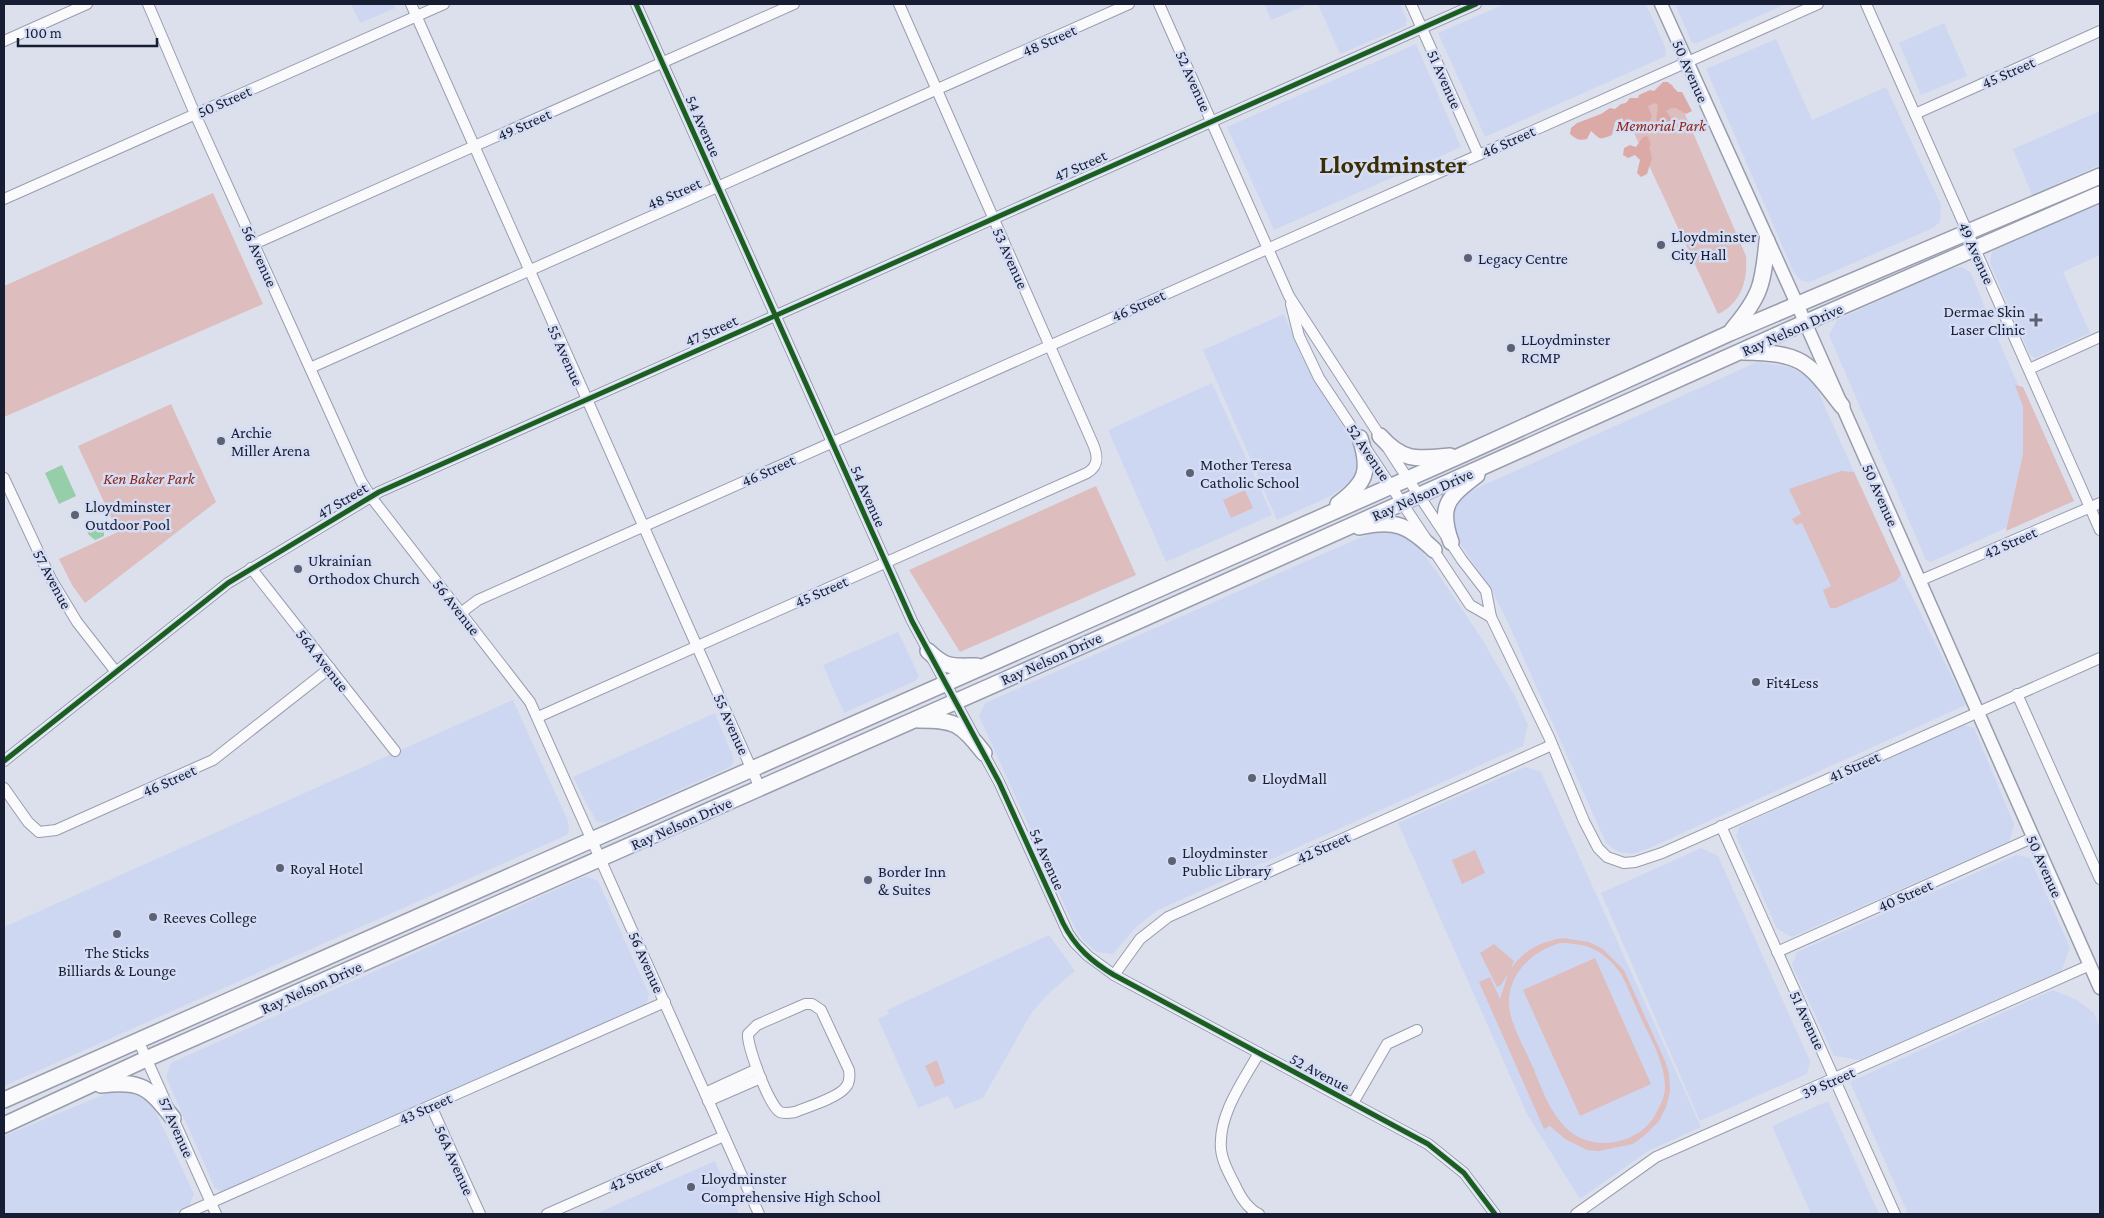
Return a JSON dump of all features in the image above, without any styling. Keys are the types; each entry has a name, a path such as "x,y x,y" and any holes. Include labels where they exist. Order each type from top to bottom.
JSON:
{"highway":[{"name":"Ray Nelson Drive","path":"4,1100 1408,479 1730,333 2100,176"},
{"name":"Ray Nelson Drive","path":"4,1125 146,1059 601,859 1739,352 2100,194"},
{"path":"1730,333 1746,314 1758,294 1764,275 1767,241"},
{"path":"1739,352 1777,354 1798,359 1815,372 1842,406"},
{"path":"1380,436 1393,450 1401,454 1423,458 1464,454"},
{"path":"1316,519 1352,492 1363,479 1366,469 1365,454 1360,438"},
{"path":"1451,542 1444,518 1446,506 1466,483 1495,461"},
{"path":"1335,532 1374,524 1395,525 1409,529 1434,550"},
{"path":"1260,578 1263,571 1277,558"},
{"path":"928,651 940,662 954,666 983,666"},
{"path":"911,720 942,720 954,723 968,734 984,753"},
{"path":"87,1087 125,1082 139,1086 157,1099 173,1118"}],"main road":[{"name":"50 Avenue","path":"1661,4 1797,304 2100,988"}],"street":[{"path":"4,41 87,4"},
{"name":"56 Avenue","path":"148,4 361,482 523,690 538,717 758,1214"},
{"name":"55 Avenue","path":"410,4 760,788"},
{"name":"50 Street","path":"4,199 444,4"},
{"name":"54 Avenue","path":"636,4 912,621 1003,790 1068,933 1088,956 1114,975"},
{"name":"49 Street","path":"254,244 794,4"},
{"name":"53 Avenue","path":"899,4 1095,450 1097,459"},
{"name":"48 Street","path":"310,368 1129,4"},
{"name":"52 Avenue","path":"1159,4 1289,296 1408,479 1486,591 1491,617 1552,745 1591,835 1598,848 1607,857"},
{"name":"51 Avenue","path":"1411,4 1478,154"},
{"name":"47 Street","path":"4,761 228,583 371,497 1211,120 1476,4"},
{"name":"46 Street","path":"462,612 478,600 643,526 1818,4"},
{"name":"49 Avenue","path":"1866,4 2100,530"},
{"name":"45 Street","path":"1915,114 2100,31"},
{"name":"52 Avenue","path":"1289,296 1298,336 1311,363 1470,605 1491,617"},
{"path":"2029,369 2100,337"},
{"name":"45 Street","path":"538,717 1087,473 1095,466 1097,459"},
{"name":"57 Avenue","path":"4,478 51,579 77,622 116,672"},
{"name":"42 Street","path":"1920,582 2100,503"},
{"name":"56A Avenue","path":"251,568 395,751"},
{"name":"41 Street","path":"1607,857 1624,863 1636,862 1662,853 2100,658"},
{"name":"46 Street","path":"4,788 28,822 39,832 56,830 213,760 330,668"},
{"path":"2017,694 2100,880"},
{"name":"42 Street","path":"1114,975 1140,939 1168,917 1552,745"},
{"name":"51 Avenue","path":"1721,826 1895,1214"},
{"name":"40 Street","path":"1777,952 2032,838"},
{"name":"39 Street","path":"1576,1214 1656,1157 2090,965"},
{"name":"52 Avenue","path":"1114,975 1428,1144 1447,1157 1470,1181 1495,1214"},
{"name":"43 Street","path":"185,1214 665,1002"},
{"path":"812,1004 821,1010 850,1077 849,1084 842,1092 787,1114 775,1108 759,1074 747,1040 751,1029 799,1006 812,1004"},
{"path":"1353,1103 1387,1044 1417,1030"},
{"name":"57 Avenue","path":"138,1040 216,1214"},
{"path":"1258,1214 1253,1212 1239,1193 1228,1171 1221,1149 1223,1126 1228,1109 1259,1053"},
{"path":"707,1097 759,1074"},
{"name":"56A Avenue","path":"431,1106 480,1214"},
{"name":"42 Street","path":"547,1214 724,1136"}],"shaded area":[{"path":"351,4 393,4 395,8 360,23"},
{"path":"1264,4 1309,4 1271,20"},
{"path":"1318,4 1400,4 1407,20 1406,26 1340,54"},
{"path":"1505,4 1646,4 1665,47 1666,56 1485,137 1438,33"},
{"path":"1675,4 1786,4 1695,44 1691,41"},
{"path":"1944,23 1967,76 1921,95 1899,43"},
{"path":"1776,39 1812,120 1886,87 1941,205 1940,222 1933,228 1810,282 1802,281 1794,273 1706,69"},
{"path":"1416,44 1461,147 1274,230 1227,127"},
{"path":"2100,111 2100,165 2032,195 2013,149"},
{"path":"2100,201 2100,255 2063,272 2090,333 2035,358 2030,355 1990,263 1992,252 2000,245"},
{"path":"1962,267 1971,273 2006,358 2070,499 1931,562 1926,560 1829,335 1837,320 1949,269"},
{"path":"1284,314 1301,355 1357,451 1359,471 1353,480 1329,497 1277,520 1203,350"},
{"path":"1757,362 1790,367 1813,380 1901,574 1966,705 1647,849 1632,854 1618,852 1606,843 1509,625 1492,591 1455,536 1450,514 1463,497 1475,489"},
{"name":"Mother Teresa Catholic School","path":"1212,383 1272,515 1166,562 1108,430"},
{"path":"62,465 76,496 59,504 45,473"},
{"path":"89,526 99,526 104,531 104,536 95,540 88,534 87,528"},
{"path":"1375,531 1400,534 1412,539 1437,572 1482,639 1515,696 1528,725 1523,746 1158,910 1137,926 1113,954 1097,952 1082,939 1073,924 979,716 985,703"},
{"path":"898,632 919,676 915,681 844,713 823,665"},
{"path":"513,700 568,821 569,831 567,835 4,1086 4,927"},
{"path":"715,713 732,754 734,762 730,767 605,823 596,821 573,777"},
{"path":"1964,725 1974,728 2014,824 2010,841 1792,937 1777,929 1736,836 1740,826"},
{"path":"1525,767 1541,772 1701,1127 1648,1151 1580,1199 1527,1114 1398,823"},
{"path":"1701,848 1718,856 1810,1061 1807,1074 1700,1121 1601,893"},
{"path":"2016,855 2030,858 2070,947 2062,970 1860,1060 1834,1056 1792,965 1797,952"},
{"path":"586,876 598,881 649,994 646,1005 222,1192 215,1188 166,1077 171,1063"},
{"path":"1049,935 1075,971 1049,993 1032,1012 983,1098 955,1109 948,1096 918,1108 878,1019 889,1014 887,1010"},
{"path":"2053,990 2077,1000 2094,1013 2100,1028 2100,1214 1908,1214 1850,1082"},
{"path":"117,1089 142,1093 152,1104 194,1194 189,1206 170,1214 4,1214 4,1136"},
{"path":"1828,1101 1879,1214 1811,1214 1772,1126"},
{"name":"Lloydminster Comprehensive High School","path":"715,1161 739,1214 595,1214"}],"green space":[{"path":"1663,82 1668,82 1678,92 1682,92 1692,111 1686,114 1676,108 1671,108 1666,111 1675,123 1673,132 1663,129 1656,121 1658,105 1655,103 1648,106 1652,116 1650,121 1635,128 1626,126 1622,118 1615,122 1612,135 1605,138 1599,138 1591,131 1587,139 1584,140 1570,134 1571,128 1577,123 1601,114 1610,108 1615,109 1621,104 1626,103 1630,98 1638,98 1639,95 1650,90 1654,91"},
{"name":"Memorial Park","path":"1672,84 1746,256 1746,274 1741,290 1732,304 1718,314 1621,105"},
{"path":"1646,136 1651,145 1649,147 1652,158 1647,174 1641,177 1637,173 1640,160 1635,155 1628,158 1623,155 1624,148 1630,145 1636,147 1642,138"},
{"path":"213,193 263,304 4,417 4,286"},
{"path":"2015,385 2023,387 2074,501 2006,531 2023,454 2023,407"},
{"name":"Ken Baker Park","path":"171,404 216,502 85,603 72,585 59,559 118,532 78,446"},
{"path":"1841,471 1854,472 1901,574 1896,581 1836,608 1830,608 1823,590 1831,586 1802,523 1796,525 1792,519 1801,514 1789,489"},
{"path":"1096,486 1136,575 960,652 909,570"},
{"path":"1245,490 1253,508 1231,518 1223,500"},
{"path":"1475,850 1485,873 1462,884 1452,860"},
{"path":"1563,938 1589,942 1603,949 1624,970 1665,1061 1669,1073 1670,1092 1666,1107 1659,1121 1633,1144 1599,1151 1587,1150 1565,1139 1550,1126 1544,1129 1479,982 1490,977 1500,999 1508,974 1501,985 1497,987 1480,953 1494,944 1514,961 1511,969 1521,957 1533,948","holes":["1560,943 1582,945 1593,949 1606,957 1617,969 1659,1057 1665,1087 1660,1105 1648,1125 1626,1139 1601,1143 1588,1141 1576,1136 1566,1128 1546,1098 1512,1020 1509,1006 1510,994 1513,982 1519,971 1536,954"]},
{"path":"1595,958 1651,1084 1580,1116 1523,990"},
{"path":"937,1060 945,1083 935,1087 925,1066"}],"cycle path":[{"path":"636,4 912,621 999,782 1068,932 1091,959 1114,975 1428,1144 1464,1173 1495,1214"},
{"path":"4,761 228,583 379,492 1476,4"}],"place":[{"name":"Lloydminster City Hall","path":"1661,245"},
{"name":"Legacy Centre","path":"1468,258"},
{"name":"Dermae Skin Laser Clinic","path":"2036,320"},
{"name":"LLoydminster RCMP","path":"1511,348"},
{"name":"Archie Miller Arena","path":"221,441"},
{"name":"Mother Teresa Catholic School","path":"1190,473"},
{"name":"Lloydminster Outdoor Pool","path":"75,515"},
{"name":"Ukrainian Orthodox Church","path":"298,569"},
{"name":"Fit4Less","path":"1756,682"},
{"name":"LloydMall","path":"1252,778"},
{"name":"Lloydminster Public Library","path":"1172,861"},
{"name":"Royal Hotel","path":"280,868"},
{"name":"Border Inn & Suites","path":"868,880"},
{"name":"Reeves College","path":"153,917"},
{"name":"The Sticks Billiards & Lounge","path":"117,934"},
{"name":"Lloydminster Comprehensive High School","path":"691,1187"}],"district":[{"name":"Lloydminster","path":"1393,164"}]}
